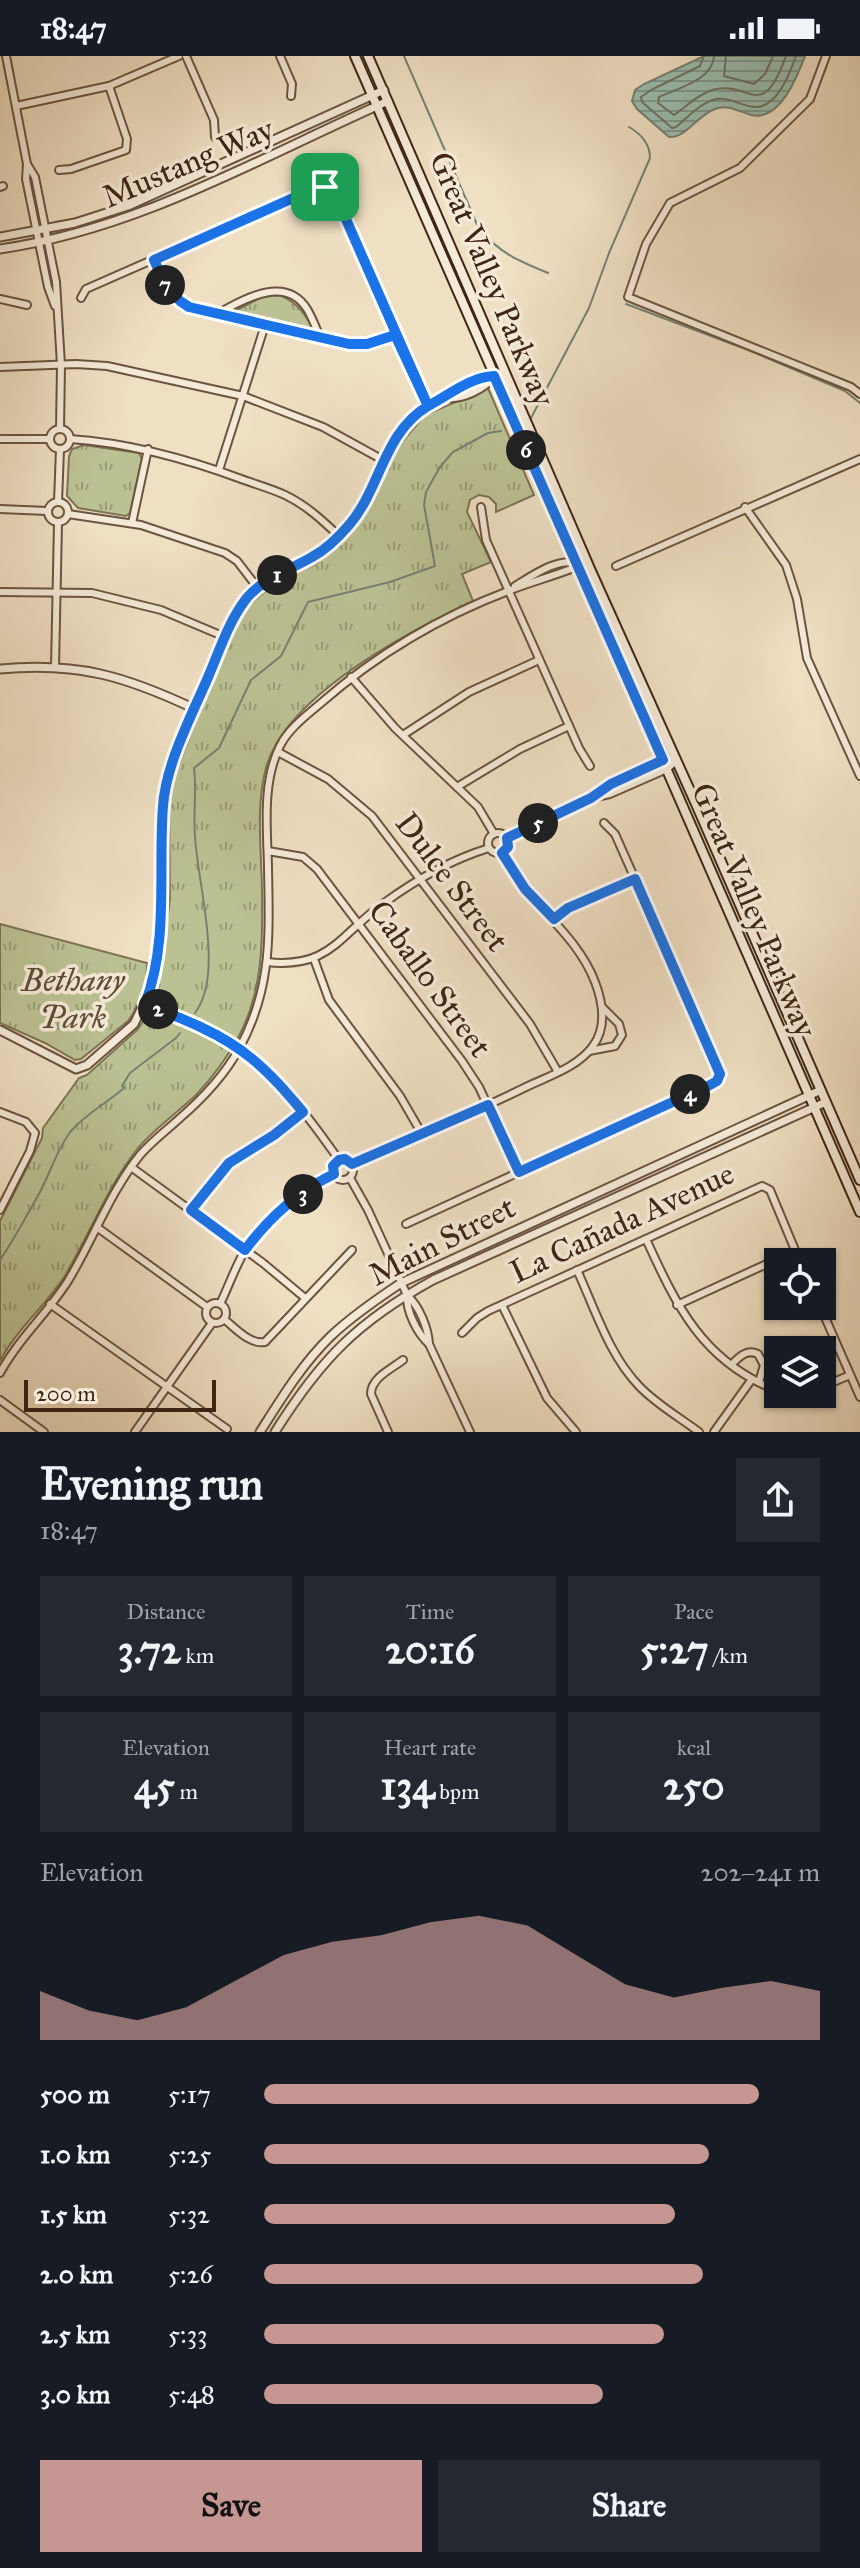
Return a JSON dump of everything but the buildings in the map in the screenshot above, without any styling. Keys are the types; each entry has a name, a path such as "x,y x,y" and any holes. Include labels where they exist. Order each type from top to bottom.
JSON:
{"main road":[{"name":"Great Valley Parkway","path":"355,56 860,1212"},
{"name":"Great Valley Parkway","path":"368,56 860,1180"},
{"path":"576,563 591,571"}],"street":[{"path":"6,56 27,164 35,177 48,287 57,313 61,365 60,429"},
{"path":"16,106 109,86 179,56"},
{"path":"186,56 214,120 215,137"},
{"path":"280,56 292,84 291,96"},
{"path":"826,56 810,99 740,168 670,203 646,244 628,297 851,387 860,394"},
{"path":"59,170 71,169 126,150 127,139 109,86"},
{"name":"Mustang Way","path":"0,237 99,216 138,202 384,90"},
{"name":"Mustang Way","path":"0,249 88,231 134,216 388,101"},
{"path":"81,298 86,289 320,186 331,188 428,406"},
{"path":"154,260 162,280 189,307 360,345 395,335"},
{"path":"217,314 257,294 283,292 298,298 303,304 320,337"},
{"path":"0,299 27,305"},
{"path":"219,470 265,325"},
{"path":"0,367 61,365 127,369 243,396 323,427 383,460"},
{"path":"0,1030 72,1067 81,1068 134,1024 145,1004 157,953 165,789 237,612 257,587 314,556 339,536 362,507 383,460 404,426 451,392 505,371"},
{"path":"60,429 66,431 70,439 68,445 60,449 52,445 50,439 54,431 60,429"},
{"path":"0,439 50,439"},
{"path":"70,439 148,449 219,470 284,494 308,508 339,536"},
{"path":"58,502 60,449"},
{"path":"132,523 148,449"},
{"path":"616,566 860,459"},
{"path":"47,511 58,502"},
{"path":"47,511 51,520 58,523 66,519 67,507 58,502"},
{"path":"481,507 486,540 590,766"},
{"path":"745,507 786,565 797,599 807,658 860,776"},
{"path":"0,509 47,511"},
{"path":"68,514 132,523 225,553 237,561 257,587"},
{"path":"55,667 58,523"},
{"path":"0,1373 12,1349 69,1279 131,1167 204,1095 239,1050 263,988 267,962 268,794 278,752 286,737 351,677 402,643 445,619 509,591 538,573 563,562 576,563"},
{"path":"0,592 92,593 161,610 225,637"},
{"path":"403,735 469,692 539,660"},
{"path":"0,669 55,667 101,672 136,682 195,709"},
{"path":"351,677 403,735 478,807 494,834"},
{"path":"457,787 520,749 569,726"},
{"name":"Dulce Street","path":"278,752 328,779 372,816 530,1024 558,1072"},
{"path":"507,838 591,798 611,784 677,760"},
{"path":"406,1224 717,1081 720,1074 718,1066 615,834 604,823"},
{"path":"494,834 507,838 508,847 502,853 494,853 489,848 488,842 494,834"},
{"path":"267,962 287,964 314,959 328,952 386,901 450,862 489,848"},
{"name":"Caballo Street","path":"268,851 297,855 317,869 462,1061 488,1105 519,1172"},
{"path":"352,1164 558,1072 582,1058 601,1031 602,1007 594,980 576,949 554,919 525,889 502,853"},
{"path":"554,919 568,908 635,879"},
{"path":"314,959 329,1000 400,1096 422,1134"},
{"path":"145,1004 216,1036 267,1072 303,1112 339,1160"},
{"path":"589,1051 615,1046 622,1035 619,1024 602,1007"},
{"name":"Main Street","path":"260,1432 284,1393 331,1336 401,1283 821,1090"},
{"name":"Main Street","path":"275,1432 318,1369 339,1345 378,1313 407,1295 433,1280 826,1102"},
{"path":"0,1112 26,1122 35,1133 0,1210"},
{"path":"191,1210 229,1163 274,1135 303,1112"},
{"path":"345,1159 352,1164 350,1178 341,1180 334,1174 333,1166 339,1160 345,1159"},
{"path":"131,1167 305,1298"},
{"path":"220,1304 245,1250 258,1233 282,1210 321,1180 334,1174"},
{"path":"350,1178 429,1333 429,1344 470,1432"},
{"name":"La Cañada Avenue","path":"462,1333 477,1318 502,1305 762,1186 770,1190 794,1248"},
{"path":"0,1189 9,1193"},
{"path":"98,1228 207,1307"},
{"path":"646,1239 677,1305 700,1336 732,1364 764,1385"},
{"path":"224,1319 253,1341 260,1344 265,1342 352,1250"},
{"path":"677,1305 764,1265"},
{"path":"577,1270 611,1346 631,1378 699,1432"},
{"path":"212,1323 206,1316 207,1307 213,1303 225,1309 224,1319"},
{"path":"50,1304 227,1429"},
{"path":"502,1305 547,1398 576,1432"},
{"path":"135,1432 212,1323 224,1319"},
{"path":"826,1320 860,1397"},
{"path":"714,1432 756,1381 764,1365 758,1354 749,1352 732,1364"},
{"path":"388,1432 371,1389 376,1381 403,1360"},
{"path":"836,1381 850,1375"},
{"path":"0,1400 44,1432"}],"green space":[{"path":"280,295 301,310 315,332 233,312 262,297"},
{"path":"488,388 534,495 496,512 496,504 489,497 479,495 470,500 467,512 491,562 462,574 473,601 384,648 353,669 298,715 278,741 266,768 261,799 261,950 257,985 247,1019 230,1052 208,1081 138,1148 127,1163 66,1274 0,1361 0,1221 42,1138 43,1128 79,1078 87,1075 138,1029 146,1017 161,967 170,899 169,803 177,766 241,616 272,585 314,565 339,546 367,510 383,473 402,442 425,415"},
{"path":"84,445 139,453 142,459 130,513 126,516 78,508 67,496 69,456 72,449"},
{"name":"Bethany Park","path":"0,924 147,963 142,994 128,1021 81,1059 75,1060 0,1023"}],"water":[{"path":"704,56 805,56 786,96 771,112 751,115 719,108 681,134 669,137 637,109 632,101 635,90"}],"waterway":[{"path":"404,56 479,229 511,256 548,273"},
{"path":"531,418 589,308 650,158 644,140 629,127"},
{"path":"626,304 845,391 860,403"},
{"path":"195,1013 204,996 209,952 195,836 194,768 219,748 251,680 281,656 308,602 390,582 435,566 424,505 426,492 453,452 488,433 501,431"},
{"path":"0,1260 71,1131 124,1088 122,1086 130,1073 180,1033"}],"route":[{"path":"325,187 320,186 154,260 162,280 180,301 206,312 349,344 367,344 395,335 428,406 467,384 494,376 663,760 507,838 508,847 502,853 525,889 554,919 568,908 635,879 720,1074 717,1081 710,1085 519,1172 488,1105 352,1164 345,1159 339,1160 333,1166 334,1174 321,1180 282,1210 245,1250 191,1210 229,1163 274,1135 303,1112 248,1055 216,1036 145,1004 157,953 165,789 237,612 257,587 327,548 347,527 367,498 390,446 404,426 428,406 334,192 325,187"}]}
